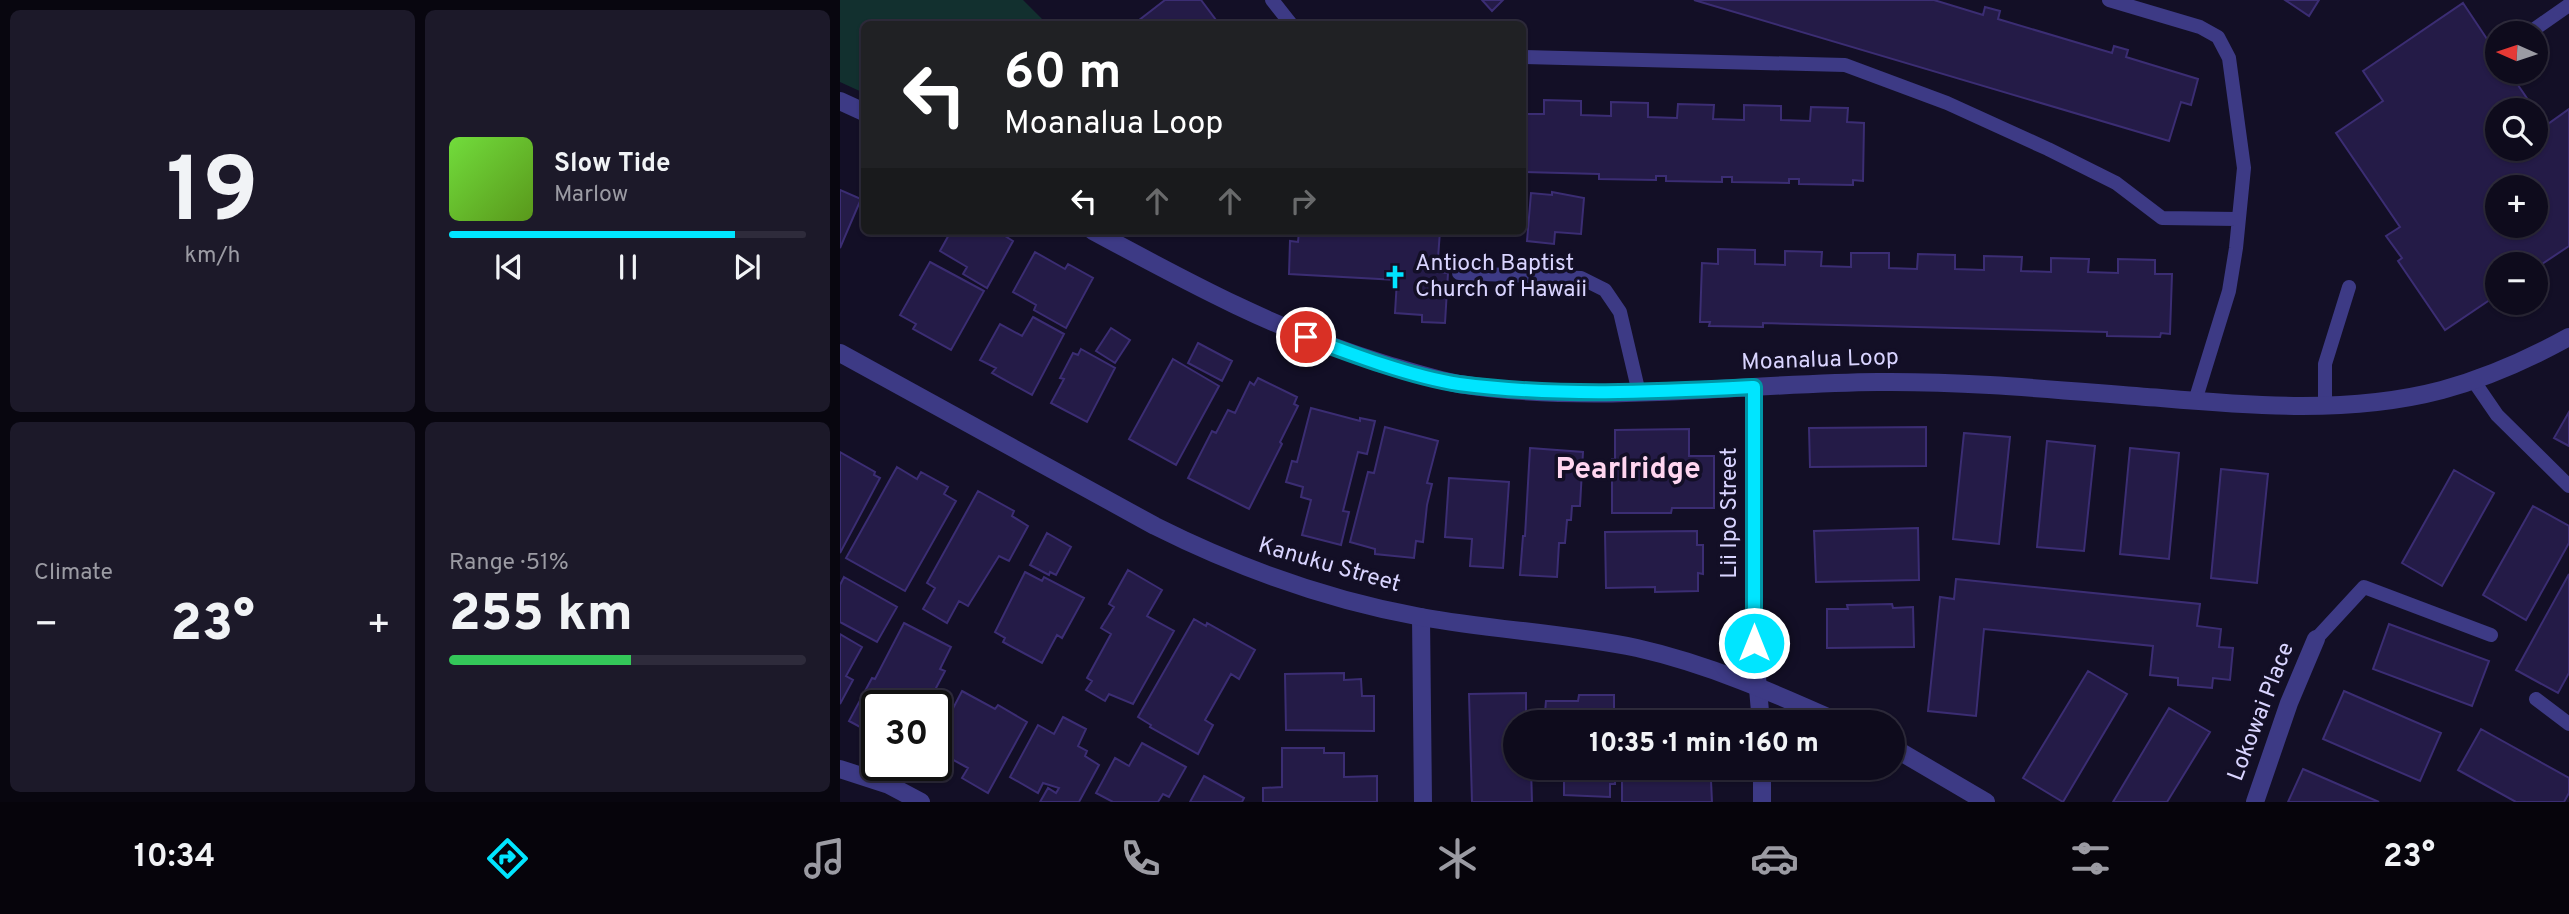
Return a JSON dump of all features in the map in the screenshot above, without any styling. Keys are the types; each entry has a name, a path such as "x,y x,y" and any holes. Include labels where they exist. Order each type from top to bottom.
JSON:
{"street":[{"path":"840,101 861,111"},
{"name":"Moanalua Loop","path":"1100,235 1198,288 1286,330 1345,352 1457,383 1571,393 1639,393 1877,382 1951,383 2253,405 2325,405 2412,396 2473,380 2518,363 2569,337"},
{"name":"Kanuku Street","path":"840,353 1155,526 1203,550 1309,591 1421,617 1574,636 1638,648 1758,686 1812,710"},
{"name":"Lii Ipo Street","path":"1754,387 1754,643 1760,710"},
{"path":"1421,617 1423,802"},
{"name":"Lokowai Place","path":"2255,802 2289,703 2316,639"},
{"path":"1905,754 1986,802"},
{"path":"840,769 889,785 921,802"},
{"path":"1762,780 1762,802"}],"lane":[{"path":"1272,0 1289,21"},
{"path":"2109,0 2200,27 2218,37 2229,58 2244,168 2233,272 2194,401"},
{"path":"2546,21 2569,5"},
{"path":"1526,57 1845,65 1947,103 2048,149 2116,183 2162,218 2237,219"},
{"path":"1459,273 1581,278 1605,290 1620,312 1639,393"},
{"path":"2325,405 2325,364 2349,287"},
{"path":"2473,380 2497,415 2569,486"},
{"path":"2316,639 2364,587 2491,635"},
{"path":"2536,699 2569,724"}],"green space":[{"path":"840,0 1023,0 1044,21 861,21 861,92 840,82"}],"building":[{"path":"1165,0 1201,0 1217,21 1138,21"},
{"path":"1482,0 1503,0 1492,11"},
{"path":"1694,0 1934,0 1983,15 1985,7 2000,11 1998,19 2112,53 2114,46 2128,50 2126,57 2198,79 2191,105 2181,102 2169,141"},
{"path":"2285,0 2319,0 2309,16"},
{"path":"2463,3 2485,36 2485,84 2517,84 2527,98 2485,98 2485,161 2548,161 2548,124 2569,109 2569,246 2548,260 2548,252 2485,252 2485,303 2445,330 2398,261 2402,258 2386,236 2400,227 2336,133 2383,101 2363,71"},
{"path":"1544,100 1581,101 1581,115 1611,116 1611,102 1648,103 1648,117 1677,118 1678,104 1714,105 1713,119 1744,120 1744,105 1781,106 1781,120 1810,121 1811,107 1848,108 1847,122 1864,123 1863,181 1853,180 1853,185 1799,184 1799,179 1789,179 1789,183 1732,182 1732,177 1722,177 1722,182 1666,181 1666,176 1656,176 1656,180 1599,179 1599,174 1526,172 1526,114 1544,114"},
{"path":"840,190 861,199 840,248"},
{"path":"1552,192 1584,198 1581,234 1555,232 1554,244 1527,241 1531,193 1552,195"},
{"path":"949,235 1003,235 1013,241 987,288 963,274 967,267 940,251"},
{"name":"Antioch Baptist Church of Hawaii","path":"1299,235 1440,235 1437,272 1448,273 1445,323 1422,322 1422,315 1395,313 1397,280 1289,274 1290,241 1298,242"},
{"path":"1718,249 1755,250 1755,264 1785,265 1785,251 1822,252 1821,266 1851,267 1851,253 1889,253 1889,268 1917,269 1918,254 1955,255 1955,269 1984,270 1984,256 2022,257 2021,271 2051,272 2051,258 2089,259 2088,272 2118,273 2118,259 2155,260 2155,274 2172,274 2170,334 2161,333 2160,337 2107,336 2107,332 1763,323 1763,327 1709,326 1710,322 1700,322 1702,263 1718,264"},
{"path":"1035,252 1065,269 1068,264 1093,278 1066,328 1034,310 1036,305 1013,292"},
{"path":"930,262 984,291 951,350 913,329 916,324 900,315"},
{"path":"1033,317 1064,334 1032,395 992,373 996,368 980,360 1000,324 1022,336"},
{"path":"1111,328 1130,340 1115,363 1096,351"},
{"path":"1198,343 1232,361 1222,381 1188,363"},
{"path":"1081,349 1115,368 1087,422 1051,403 1064,379 1060,378 1073,353 1078,355"},
{"path":"1173,359 1219,386 1176,465 1129,439"},
{"path":"1258,378 1297,397 1294,404 1298,406 1249,509 1188,478 1212,431 1216,433 1228,410 1235,413 1250,382 1254,385"},
{"path":"1311,408 1360,421 1360,418 1375,421 1367,454 1358,452 1343,511 1349,512 1341,545 1302,535 1311,500 1301,497 1303,487 1286,482 1292,461 1297,462"},
{"path":"2569,412 2569,446 2554,438"},
{"path":"1385,427 1438,441 1427,483 1432,484 1423,542 1416,541 1414,558 1375,554 1375,549 1350,542 1368,472 1374,473"},
{"path":"1926,427 1926,466 1810,467 1809,428"},
{"path":"1689,429 1689,456 1714,456 1714,508 1672,508 1671,513 1612,513 1615,430"},
{"path":"1964,433 2010,437 1999,544 1953,539"},
{"path":"2047,441 2095,446 2084,551 2037,547"},
{"path":"1530,448 1583,452 1580,506 1572,506 1571,520 1567,520 1565,543 1559,543 1557,577 1520,575"},
{"path":"2130,448 2179,453 2169,559 2120,554"},
{"path":"840,452 875,472 874,475 880,478 840,553"},
{"path":"897,467 917,479 921,472 948,487 944,494 956,501 905,591 846,558"},
{"path":"2221,469 2268,474 2257,583 2211,578"},
{"path":"2454,470 2494,493 2442,586 2402,563"},
{"path":"1449,478 1509,482 1503,568 1470,566 1472,539 1445,537"},
{"path":"978,491 1014,511 1012,516 1028,526 1009,561 999,556 968,606 959,601 947,623 923,609 935,588 927,583"},
{"path":"2533,506 2569,526 2569,543 2526,620 2483,595"},
{"path":"1918,528 1919,580 1816,582 1814,531"},
{"path":"1697,531 1697,545 1703,545 1703,574 1698,573 1698,591 1655,592 1655,587 1606,588 1605,532"},
{"path":"1047,533 1071,547 1056,575 1050,572 1049,575 1030,565"},
{"path":"1128,570 1162,590 1147,616 1174,631 1133,704 1109,694 1105,701 1086,690 1092,681 1087,678 1111,634 1101,628 1114,607 1109,604"},
{"path":"1025,572 1042,581 1044,577 1084,598 1062,638 1057,635 1042,663 1003,642 1005,638 995,632"},
{"path":"2569,574 2569,673 2558,693 2516,670"},
{"path":"844,577 897,607 877,642 840,622 840,585"},
{"path":"1956,579 2200,604 2197,626 2221,629 2219,647 2233,648 2230,680 2213,678 2212,688 2178,685 2178,678 2150,675 2153,646 1984,629 1976,716 1928,711 1940,597 1954,599"},
{"path":"1892,604 1893,608 1913,607 1914,647 1827,648 1827,609 1848,609 1847,605"},
{"path":"1194,619 1206,626 1207,623 1255,650 1239,679 1231,674 1205,720 1213,725 1198,754 1150,727 1151,725 1138,717"},
{"path":"904,623 951,647 940,669 945,671 935,690 866,690 872,678 875,679"},
{"path":"2389,624 2489,661 2472,706 2373,669"},
{"path":"840,634 862,647 846,676 853,680 840,704"},
{"path":"2088,671 2127,694 2063,802 2023,778"},
{"path":"1344,673 1344,680 1361,679 1362,696 1374,696 1374,731 1286,730 1285,674"},
{"path":"962,691 995,709 998,705 1027,722 988,793 962,778 968,768 952,759 952,710"},
{"path":"2344,691 2441,733 2420,781 2323,739"},
{"path":"1526,693 1526,710 1503,710 1503,780 1531,780 1532,802 1472,802 1469,694"},
{"path":"1579,695 1614,695 1614,710 1545,710 1546,701 1578,701"},
{"path":"861,699 861,727 849,721"},
{"path":"2169,708 2210,732 2167,802 2113,802"},
{"path":"1063,717 1086,729 1078,746 1087,751 1085,756 1099,765 1079,802 1040,802 1048,788 1056,793 1059,788 1043,783 1038,793 1010,777 1038,725 1054,734"},
{"path":"2481,729 2569,778 2569,793 2564,802 2516,802 2458,770"},
{"path":"1142,743 1186,767 1169,797 1163,794 1158,802 1113,802 1096,793 1115,758 1129,766"},
{"path":"1282,748 1324,748 1324,753 1344,753 1344,777 1377,776 1377,802 1263,802 1263,788 1282,787"},
{"path":"2303,769 2379,802 2288,802"},
{"path":"1204,776 1244,798 1242,802 1190,802"},
{"path":"1564,780 1615,780 1615,784 1610,784 1610,797 1564,795"},
{"path":"1622,780 1711,781 1712,802 1622,802"}],"place":[{"name":"Antioch Baptist Church of Hawaii","path":"1395,277"}],"district":[{"name":"Pearlridge","path":"1628,470"}],"route":[{"path":"1306,337 1399,369 1457,383 1571,393 1639,393 1754,387 1754,643"}]}
